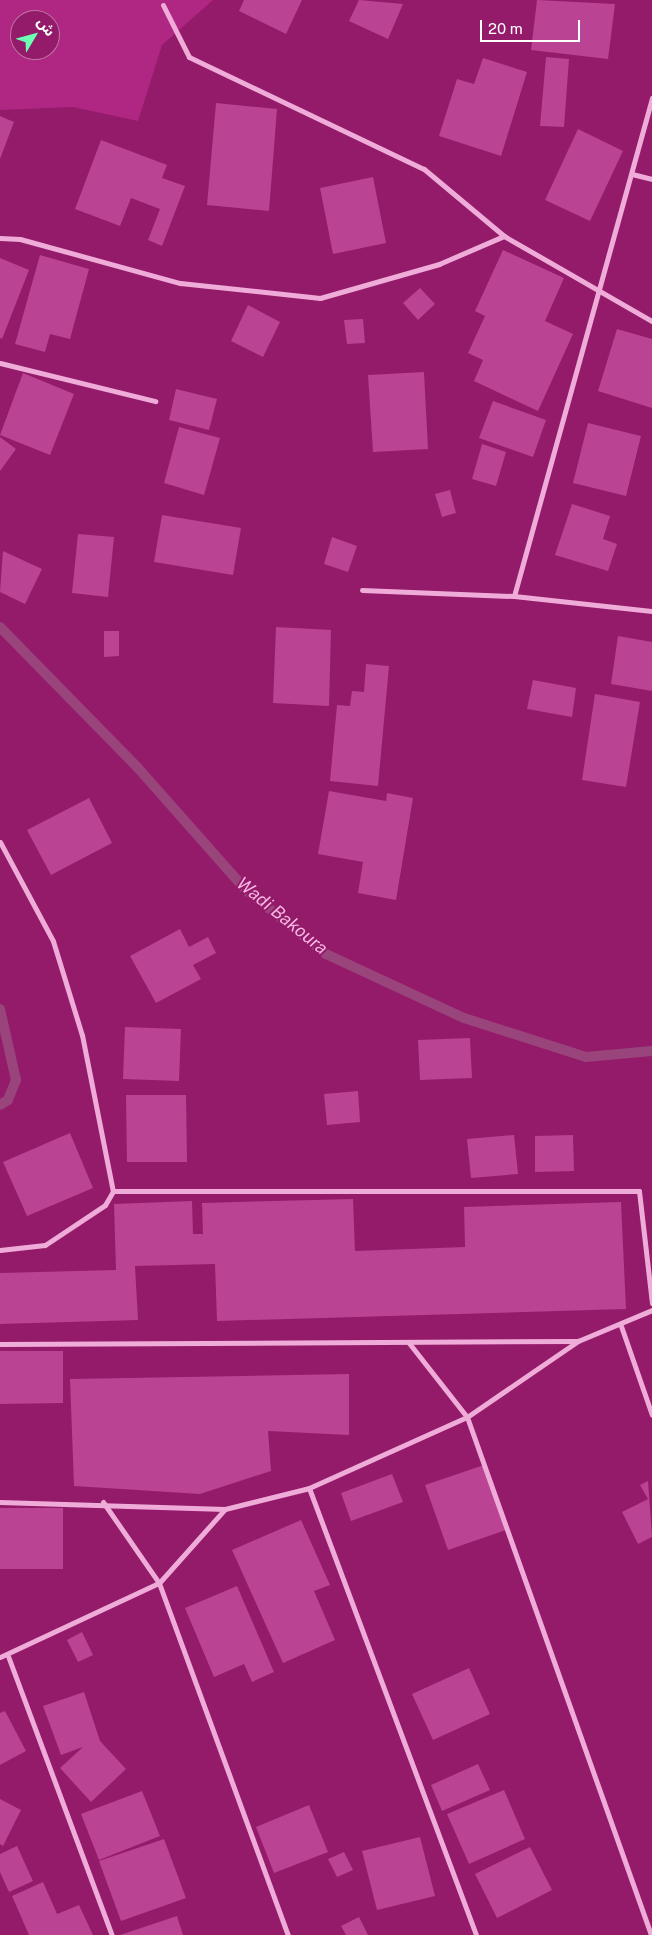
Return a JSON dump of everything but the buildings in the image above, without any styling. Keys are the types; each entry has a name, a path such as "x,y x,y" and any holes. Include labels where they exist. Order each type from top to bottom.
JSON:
{"street":[{"path":"163,5 189,57 424,169 504,236 600,289 652,321"},
{"path":"514,596 652,98"},
{"path":"632,174 652,179"},
{"path":"0,238 20,239 180,283 320,298 439,264 504,236"},
{"path":"0,363 155,401"},
{"path":"362,590 514,596 652,611"},
{"path":"0,842 53,941 82,1035 113,1191 105,1205 45,1245 0,1250"},
{"path":"113,1191 639,1191 652,1303"},
{"path":"0,1502 103,1502 225,1509 309,1488 467,1417 578,1341 622,1326 652,1310"},
{"path":"622,1326 652,1415"},
{"path":"0,1344 578,1341"},
{"path":"409,1343 467,1417 651,1935"},
{"path":"309,1488 476,1935"},
{"path":"103,1502 159,1583 288,1935"},
{"path":"0,1657 8,1656 159,1583 225,1509"},
{"path":"8,1656 112,1935"}],"shaded area":[{"path":"0,0 213,0 162,45 138,121 73,107 0,110"}],"waterway":[{"name":"Wadi Bakoura","path":"0,627 138,768 247,891 326,954 464,1018 586,1057 652,1051"},
{"name":"Wadi Bakoura","path":"0,1009 16,1080 8,1100 0,1105"}]}
